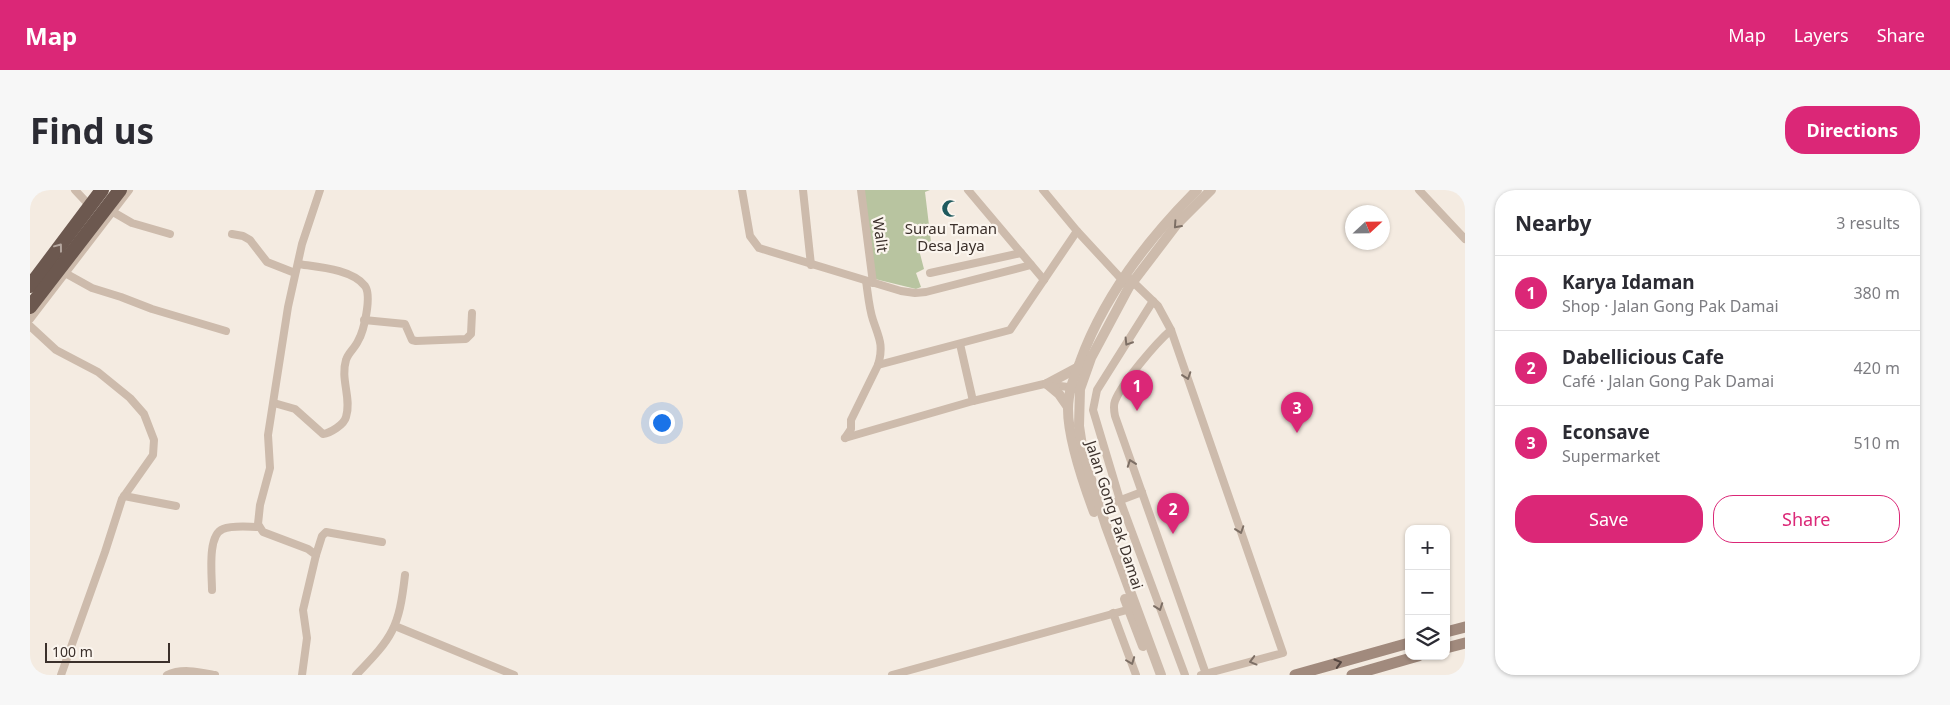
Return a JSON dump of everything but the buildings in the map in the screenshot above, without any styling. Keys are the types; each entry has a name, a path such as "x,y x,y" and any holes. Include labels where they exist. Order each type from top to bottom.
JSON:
{"highway":[{"path":"30,286 102,190"},
{"path":"30,307 120,190"}],"main road":[{"path":"1450,631 1465,627"},
{"path":"1450,647 1465,643"},
{"path":"1295,675 1405,644"},
{"path":"1381,650 1388,669"},
{"path":"1352,675 1388,669 1409,660"}],"street":[{"path":"75,190 90,206"},
{"path":"30,320 129,190"},
{"path":"316,555 308,549 263,532 259,527 260,505 270,468 268,435 288,307 302,244 320,190"},
{"path":"742,190 750,236 759,248 870,282 915,293 1031,265"},
{"path":"803,190 812,265"},
{"name":"Walit","path":"861,190 873,319 881,343 878,365"},
{"path":"1043,190 1077,231 1127,281 1153,301 1171,330 1283,653 1204,674 1115,416 1114,403 1118,394 1158,342 1171,330"},
{"name":"Jalan Gong Pak Damai","path":"1097,509 1082,446 1075,388 1077,368 1087,342 1105,307 1127,281 1157,232 1196,190"},
{"path":"1047,384 1075,388 1127,281 1177,224 1211,190"},
{"path":"1419,190 1465,239"},
{"path":"971,191 1044,280"},
{"path":"113,212 132,223 170,234"},
{"path":"1077,231 1010,330 878,365 851,420 850,428 845,438 973,401 1047,384 1077,368"},
{"path":"232,234 243,236 250,240 267,262 296,273"},
{"path":"930,273 1021,253"},
{"path":"274,403 295,409 323,434 328,434 342,423 347,415 344,370 346,362 359,340 368,305 368,294 364,285 344,272 298,264"},
{"path":"65,273 92,288 152,309 226,331"},
{"path":"1153,301 1098,390 1094,401 1095,419 1120,500 1185,675"},
{"path":"364,320 405,324 412,340 466,339 471,334 472,313"},
{"path":"30,326 56,350 98,372 130,398 144,414 154,440 153,455 118,507 105,552 62,675"},
{"path":"960,344 973,401"},
{"path":"1047,384 1059,394 1068,407"},
{"name":"Jalan Gong Pak Damai","path":"1075,388 1068,407 1068,417 1078,459 1154,675"},
{"path":"1097,509 1142,492"},
{"path":"124,496 176,506"},
{"path":"212,590 213,543 217,534 221,529 259,527"},
{"path":"302,675 307,638 303,610 322,536 326,532 382,542"},
{"path":"356,675 382,648 395,626 402,603 405,575"},
{"path":"892,675 1132,608"},
{"name":"Jalan Gong Pak Damai","path":"1132,608 1161,675"},
{"path":"1113,613 1136,675"},
{"path":"395,626 514,675"},
{"path":"166,675 173,672 192,671 215,675"}],"green space":[{"path":"864,190 930,190 925,192 931,242 918,246 924,269 916,273 921,287 916,289 875,279"}],"place":[{"name":"Surau Taman Desa Jaya","path":"951,208"},
{"name":"Karya Idaman","path":"1137,411"},
{"name":"Econsave","path":"1297,433"},
{"name":"Dabellicious Cafe","path":"1173,534"}]}
